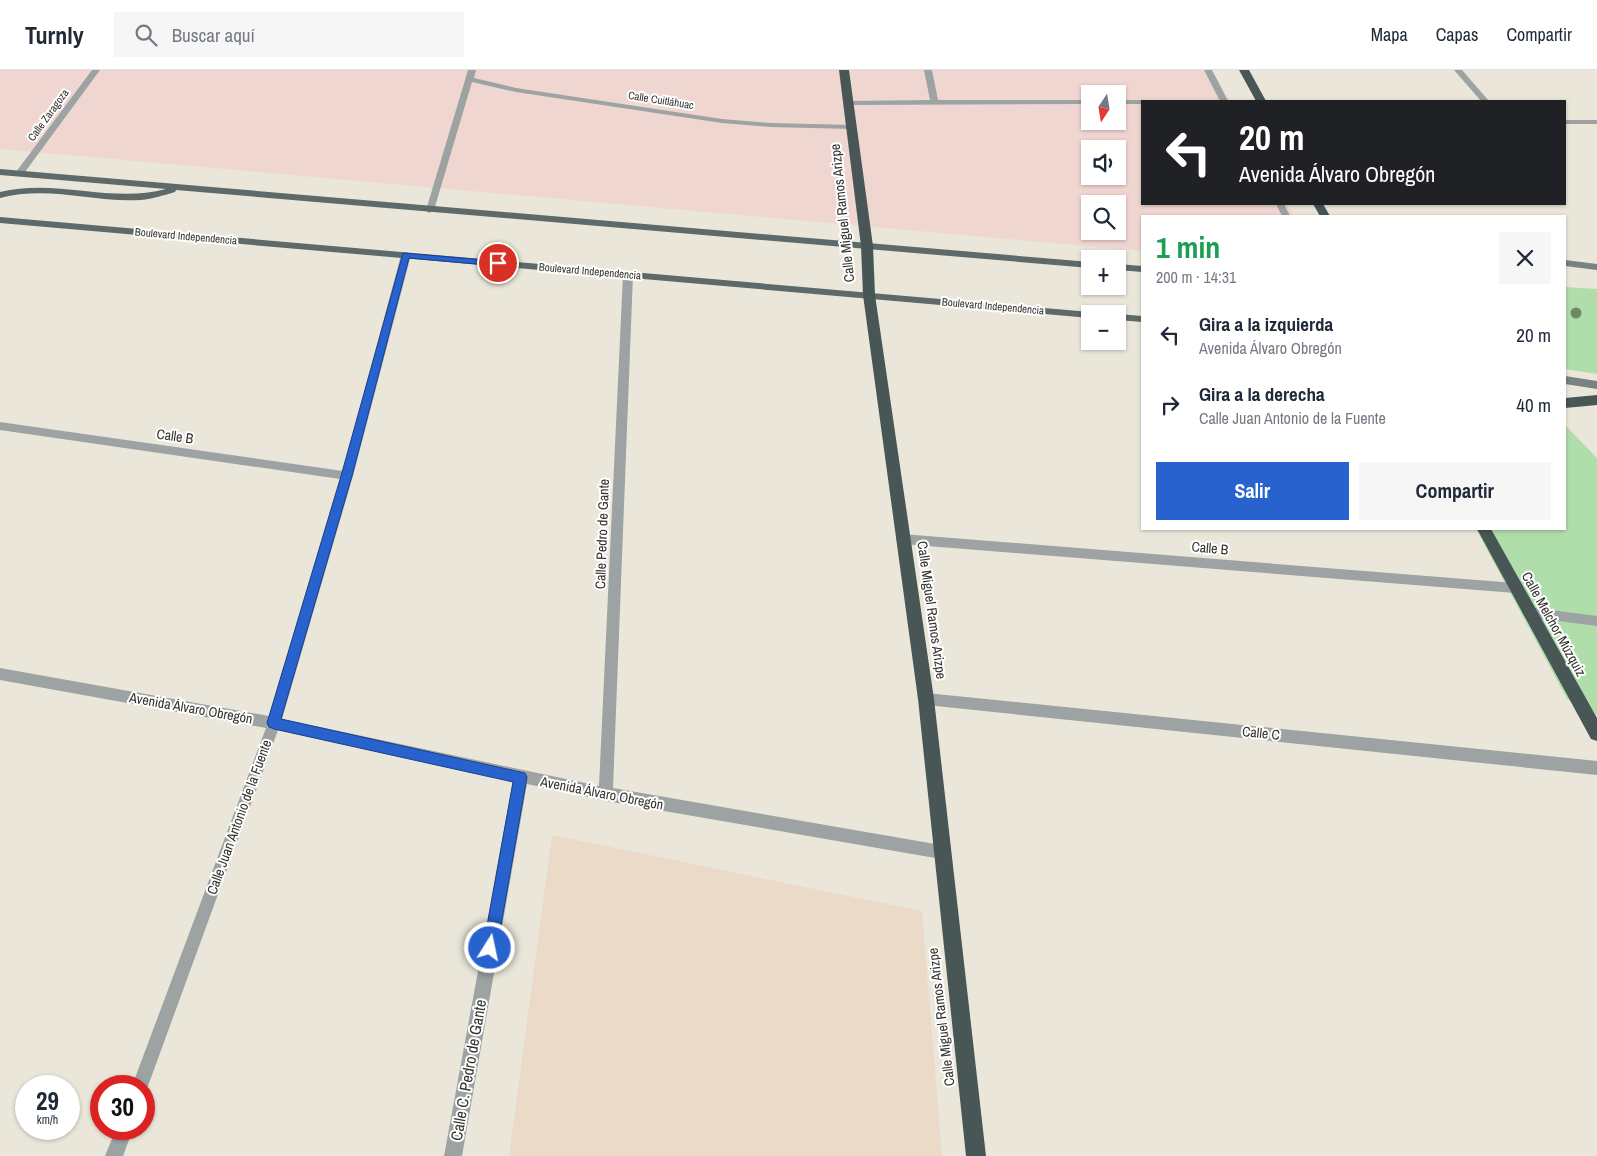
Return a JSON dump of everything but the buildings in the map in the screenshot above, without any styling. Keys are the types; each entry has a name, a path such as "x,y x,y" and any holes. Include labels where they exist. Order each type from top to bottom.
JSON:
{"highway":[{"name":"Calle Miguel Ramos Arizpe","path":"844,70 867,246 869,295 926,699 941,852 976,1156"},
{"path":"1244,70 1260,100"},
{"path":"1566,403 1597,400"},
{"name":"Calle Melchor Múzquiz","path":"1485,530 1528,612 1597,734"}],"main road":[{"path":"0,172 430,210 1081,263"},
{"path":"0,195 17,191 42,190 140,198 182,188"},
{"name":"Boulevard Independencia","path":"0,220 1081,313"},
{"path":"1126,268 1141,269"},
{"path":"1126,318 1141,319"}],"street":[{"name":"Calle Zaragoza","path":"19,174 96,70"},
{"path":"430,210 472,70"},
{"path":"928,70 935,103"},
{"path":"1208,70 1223,100"},
{"path":"1458,70 1484,100"},
{"name":"Calle Cuitláhuac","path":"470,79 516,90 722,121 770,125 852,127"},
{"path":"849,103 1081,102"},
{"path":"1126,102 1141,102"},
{"path":"1566,122 1597,122"},
{"name":"Calle Juan Antonio de la Fuente","path":"144,1075 274,723 346,476 406,255"},
{"path":"1566,263 1597,267"},
{"name":"Calle Pedro de Gante","path":"606,794 628,274"},
{"path":"1566,380 1597,385"},
{"name":"Calle B","path":"0,426 346,476"},
{"name":"Calle B","path":"902,539 1515,588"},
{"path":"1528,612 1597,622"},
{"name":"Avenida Álvaro Obregón","path":"0,674 274,723 606,794 941,852"},
{"name":"Calle C","path":"926,699 1597,768"},
{"path":"1583,710 1597,718"},
{"name":"Calle C. Pedro de Gante","path":"453,1156 521,777"},
{"path":"114,1156 120,1140"}],"shaded area":[{"path":"0,70 1212,70 1229,100 1141,100 1141,205 1288,205 1293,215 1141,215 1141,251 0,149"},
{"path":"552,835 922,911 942,1156 509,1156"}],"green space":[{"path":"1566,287 1597,289 1597,374 1566,369"},
{"path":"1566,426 1597,458 1597,715 1567,699 1477,530 1566,530"}],"route":[{"path":"490,948 521,777 274,723 346,476 406,255 498,263"}]}
